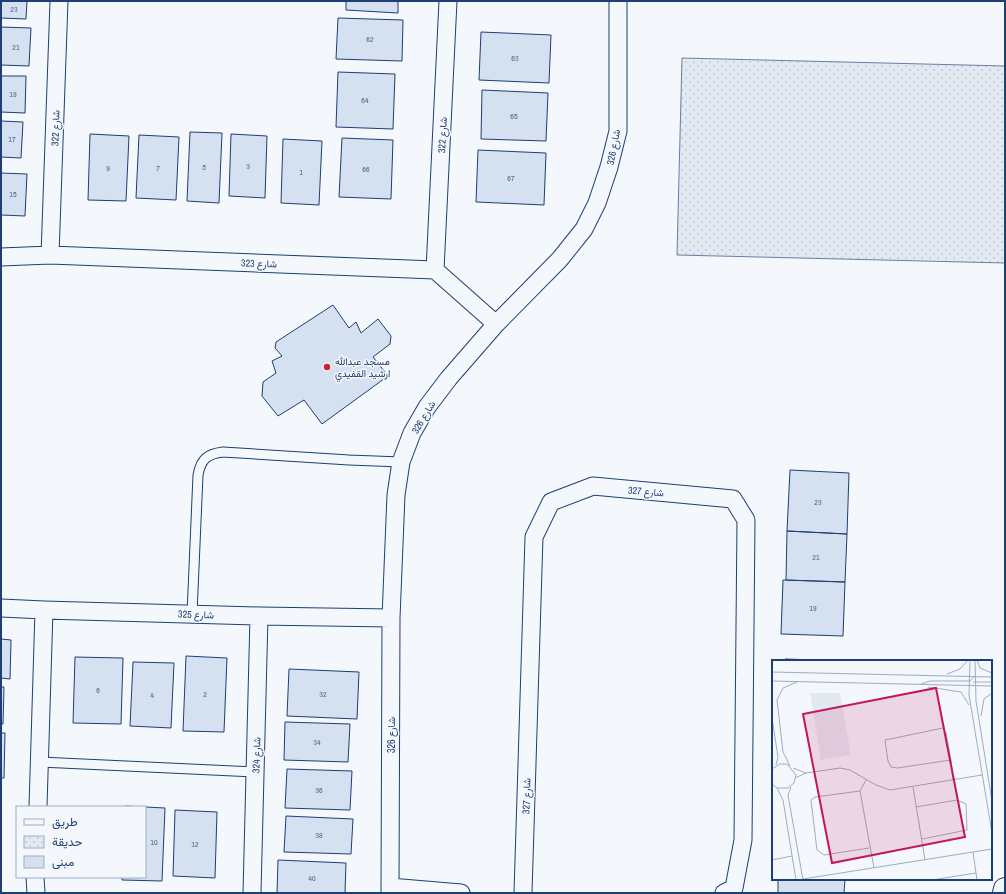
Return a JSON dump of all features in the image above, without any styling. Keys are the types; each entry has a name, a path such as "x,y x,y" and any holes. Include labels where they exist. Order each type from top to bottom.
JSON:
{"main road":[{"path":"1004,893 1005,889"}],"street":[{"name":"شارع 322","path":"50,255 59,1"},
{"name":"شارع 322","path":"435,270 448,1"},
{"name":"شارع 326","path":"390,890 391,618 396,495 401,462 412,433 428,407 449,378 496,324 560,258 584,229 597,203 609,167 618,131 618,1"},
{"name":"شارع 323","path":"1,257 50,255 435,270"},
{"path":"435,270 496,324"},
{"name":"شارع 327","path":"523,893 534,537 551,502 593,486 733,499 746,520 743,840 734,888 724,893"},
{"name":"شارع 325","path":"1,608 259,616 391,618"},
{"path":"38,806 44,610"},
{"name":"شارع 324","path":"252,893 259,616"},
{"path":"35,878 36,893"},
{"path":"390,890 462,893"}],"lane":[{"path":"192,614 198,475 200,466 206,458 214,453 223,452 401,462"},
{"path":"40,762 255,772"}],"green space":[{"path":"682,58 1005,66 1005,263 677,255"}],"building":[{"path":"1,1 27,1 26,19 1,18"},
{"path":"346,1 398,1 398,13 346,10"},
{"path":"338,18 403,20 402,61 336,59"},
{"path":"1,27 31,28 29,66 1,65"},
{"path":"481,32 551,35 549,83 479,80"},
{"path":"338,72 395,74 393,129 336,127"},
{"path":"1,76 26,76 25,113 1,112"},
{"path":"482,90 548,93 546,141 481,139"},
{"path":"1,121 23,122 21,158 1,157"},
{"path":"190,132 222,133 219,203 187,201"},
{"path":"90,134 129,136 126,201 88,200"},
{"path":"231,134 267,136 265,198 229,196"},
{"path":"139,135 179,137 176,200 136,198"},
{"path":"342,138 393,140 391,199 339,197"},
{"path":"283,139 322,141 319,205 281,203"},
{"path":"478,150 546,153 544,205 476,202"},
{"path":"1,173 27,174 25,216 1,215"},
{"name":"مسجد عبدالله ارشيد القفيدي","path":"333,305 349,328 356,322 361,333 378,319 391,336 390,344 373,357 388,376 322,424 304,400 278,416 262,396 263,382 276,373 272,361 282,356 275,348 276,342"},
{"path":"790,470 849,473 847,534 787,531"},
{"path":"787,531 847,534 845,582 786,580"},
{"path":"783,580 845,582 843,636 781,634"},
{"path":"1,639 11,640 10,679 1,678"},
{"path":"186,656 227,658 224,732 183,731"},
{"path":"75,657 123,658 121,724 73,723"},
{"path":"785,659 816,660 785,660"},
{"path":"133,662 174,663 171,728 130,726"},
{"path":"289,669 359,672 357,719 287,716"},
{"path":"1,687 4,687 3,724 1,724"},
{"path":"285,722 350,724 348,762 284,760"},
{"path":"1,733 5,733 4,778 1,778"},
{"path":"287,769 352,771 350,810 285,808"},
{"path":"146,807 165,808 162,881 122,880 122,878 146,878"},
{"path":"175,810 217,812 215,878 173,876"},
{"path":"286,816 353,819 351,854 284,852"},
{"path":"278,860 346,863 345,893 277,893"},
{"path":"778,880 845,880 844,893 778,893"}],"place":[{"name":"مسجد عبدالله ارشيد القفيدي","path":"327,367"}]}
